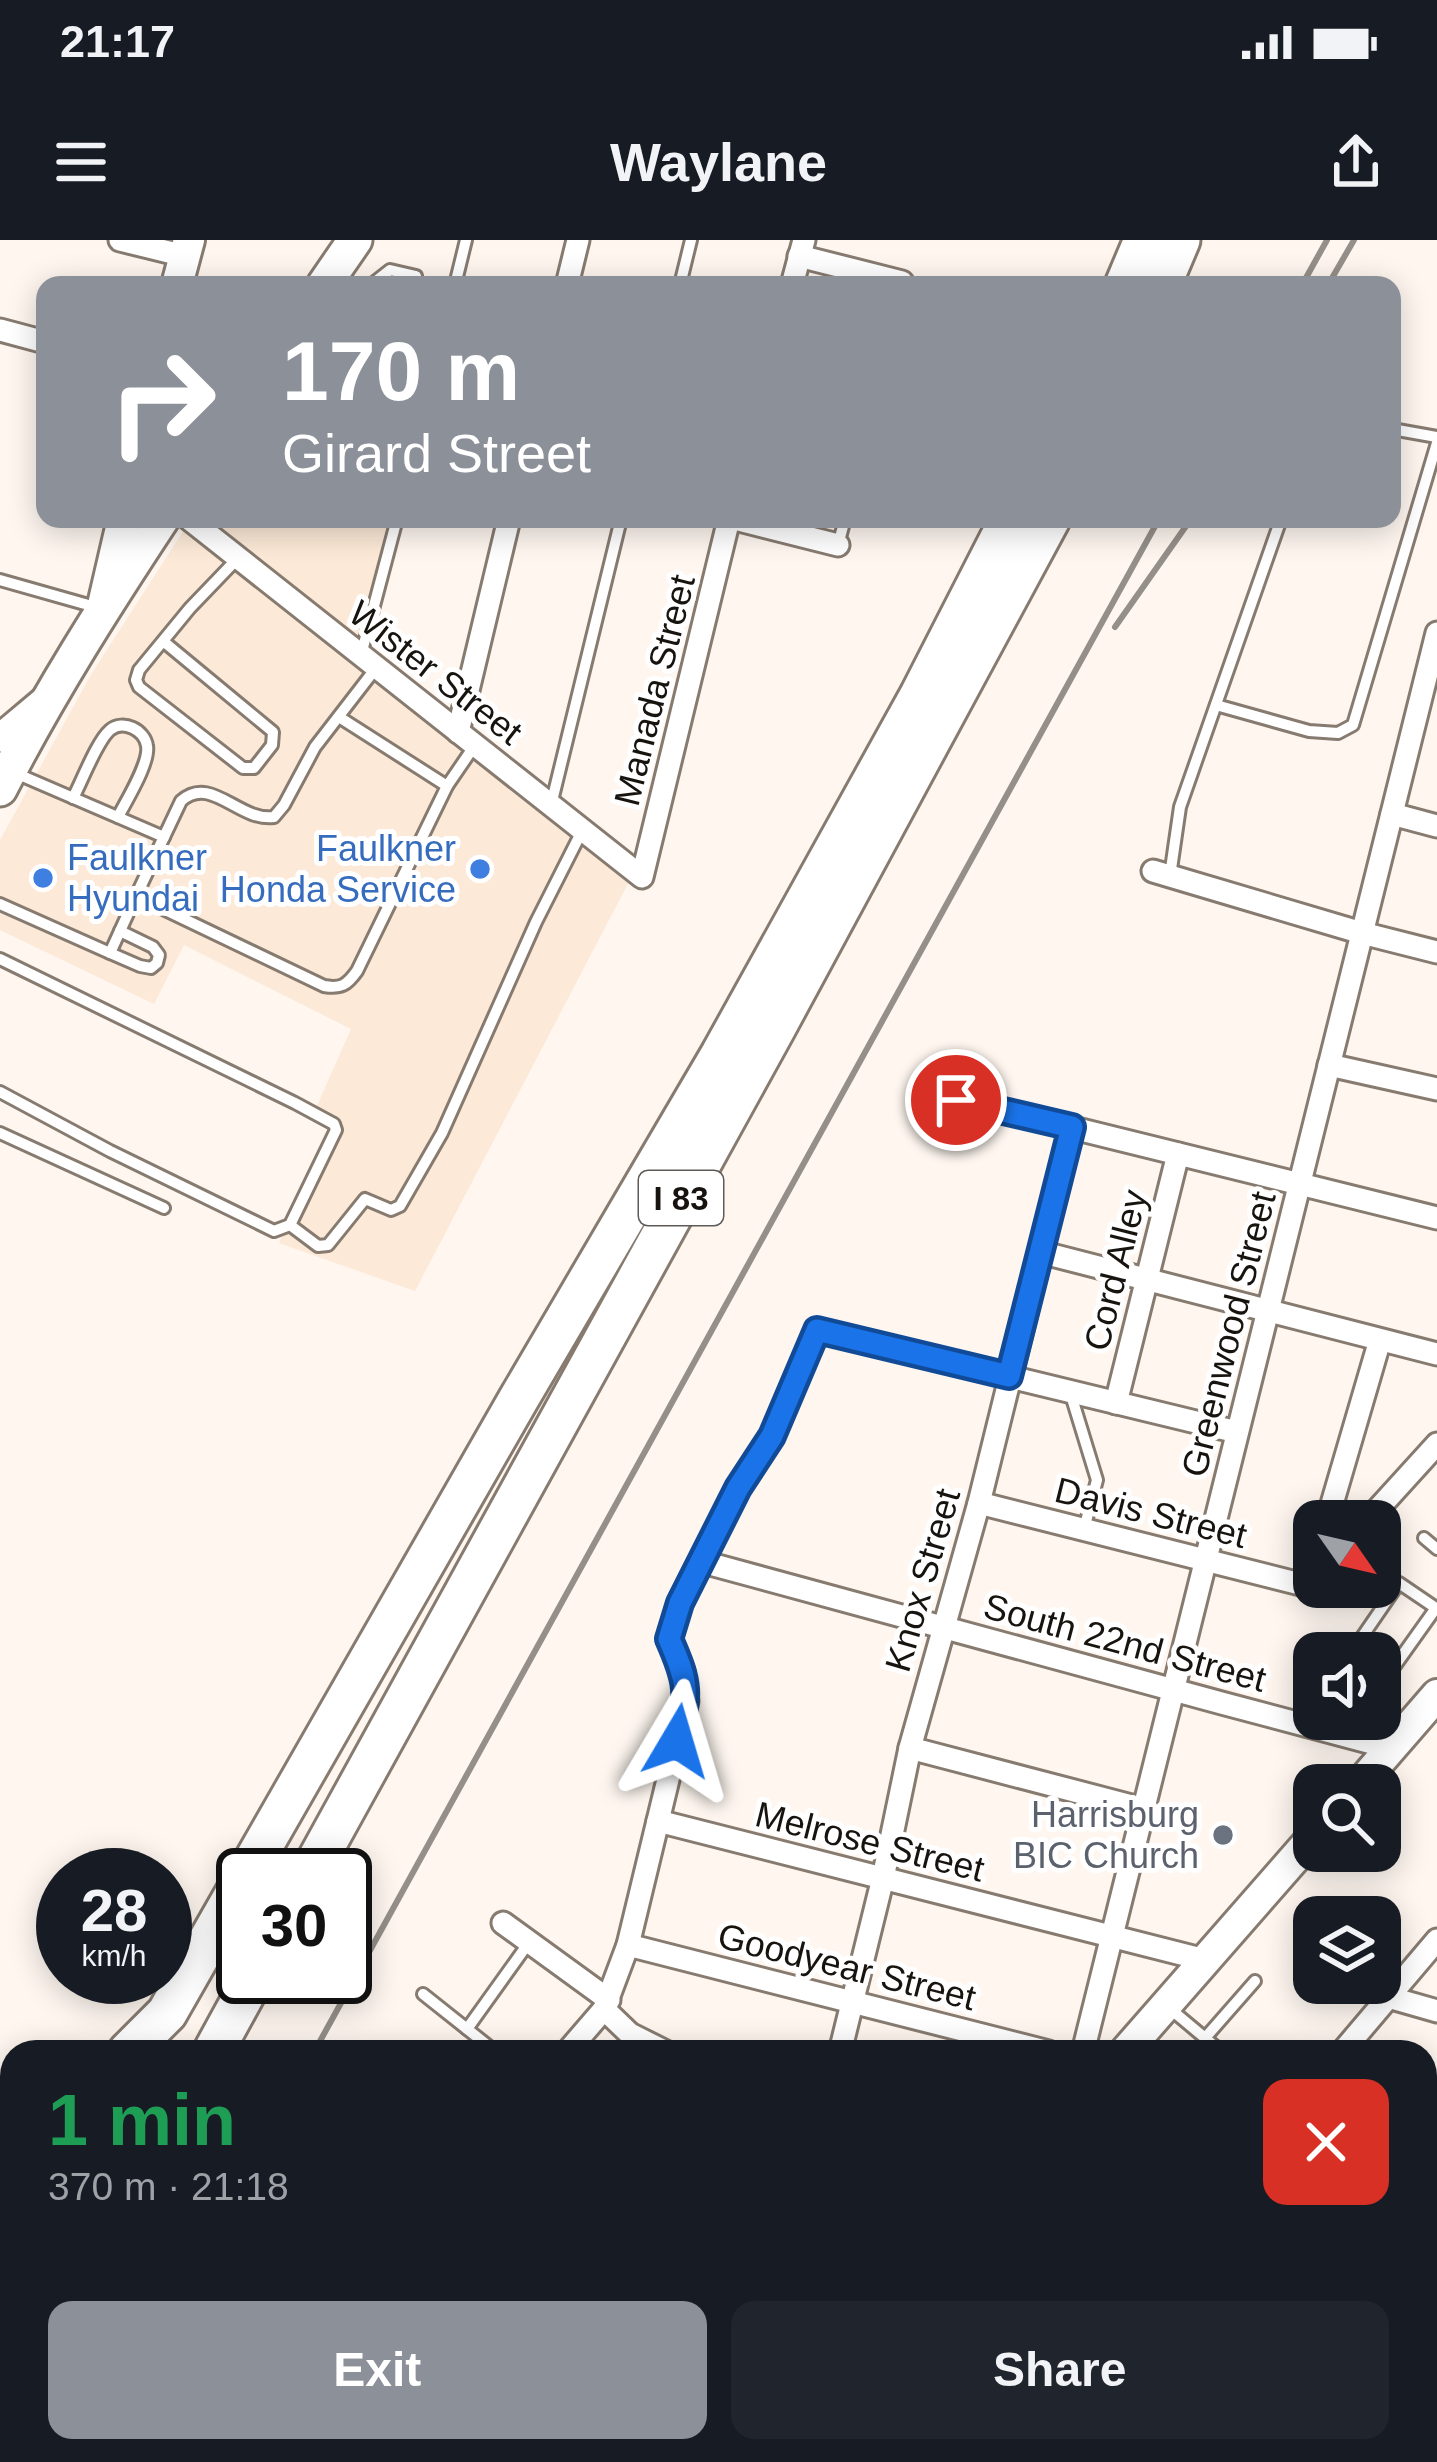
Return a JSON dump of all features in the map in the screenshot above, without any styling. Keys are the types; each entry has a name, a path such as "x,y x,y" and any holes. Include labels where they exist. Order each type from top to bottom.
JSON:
{"highway":[{"path":"1129,276 1144,240"},
{"path":"1165,276 1180,240"},
{"name":"I 83","path":"261,1848 721,1054 909,716 1005,528"},
{"name":"I 83","path":"324,1848 1046,528"},
{"name":"I 83","path":"140,2040 167,2013 216,1927"},
{"path":"220,2040 239,2004"}],"main road":[{"path":"330,276 355,240"},
{"path":"102,609 121,528"},
{"path":"3,766 156,528"},
{"path":"1377,1764 1437,1695"},
{"path":"1144,2040 1166,2005 1293,1860"}],"street":[{"path":"120,240 184,260"},
{"path":"569,276 578,240"},
{"path":"801,248 880,276"},
{"path":"0,330 36,340"},
{"name":"Wister Street","path":"200,528 642,877"},
{"path":"467,739 507,528"},
{"name":"Manada Street","path":"642,877 730,528"},
{"path":"769,528 838,545"},
{"name":"Greenwood Street","path":"1085,2040 1392,814 1431,682 1437,633"},
{"path":"1392,814 1437,826"},
{"path":"1162,873 1437,952"},
{"path":"1329,1065 1437,1089"},
{"path":"956,1100 1437,1218"},
{"name":"Knox Street","path":"843,2040 910,1748 979,1503 1072,1127"},
{"name":"Cord Alley","path":"1116,1403 1178,1154"},
{"path":"1040,1252 1437,1354"},
{"path":"577,2040 606,2005 628,1945 687,1700 683,1671 669,1639 680,1603 738,1488 772,1436 817,1330 1237,1432"},
{"path":"1333,1500 1380,1340"},
{"path":"1386,1500 1437,1444"},
{"name":"Davis Street","path":"979,1503 1206,1560 1293,1573"},
{"name":"South 22nd Street","path":"703,1562 1391,1748"},
{"path":"910,1748 1143,1809"},
{"name":"Melrose Street","path":"658,1821 1205,1960"},
{"path":"502,1922 606,2005 630,2034 642,2040"},
{"path":"1401,1982 1437,1940"},
{"name":"Goodyear Street","path":"628,1945 1002,2040"},
{"path":"1401,2001 1437,2011"},
{"path":"1352,2040 1382,2004"}],"lane":[{"path":"457,276 466,240"},
{"path":"682,276 692,240"},
{"path":"383,276 389,270 412,276"},
{"path":"1216,705 1309,731 1338,733 1353,725 1437,440 1401,431"},
{"path":"110,953 182,801 192,791 206,791 262,819 274,817 284,805 368,662 395,528"},
{"path":"550,805 619,528"},
{"path":"838,545 843,528"},
{"path":"1162,873 1180,807 1278,528"},
{"path":"163,641 273,732 272,746 254,768 243,768 136,680 163,641 238,558"},
{"path":"0,580 102,609"},
{"path":"339,717 447,786"},
{"path":"73,798 108,731 119,725 132,727 148,746 146,760 118,817"},
{"path":"136,896 324,986 339,988 357,971 467,739"},
{"path":"3,766 164,837"},
{"path":"290,1225 318,1246 328,1245 364,1199 391,1210 400,1206 442,1132 583,829"},
{"path":"0,904 140,966 151,968 157,963 154,947 120,931"},
{"path":"0,959 334,1124 336,1130 290,1225 274,1231 0,1092"},
{"path":"0,1133 164,1208"},
{"path":"1070,1392 1097,1480 1084,1529"},
{"path":"1424,1538 1437,1549"},
{"path":"1366,1632 1399,1583 1436,1608 1432,1628 1401,1662"},
{"path":"467,2029 530,1941"},
{"path":"1205,2038 1255,1981"},
{"path":"423,1994 481,2040"},
{"path":"1166,2005 1207,2040"}],"shaded area":[{"path":"185,528 391,528 355,664 632,876 415,1291 279,1243 334,1119 316,1108 351,1029 184,945 154,1004 0,930 0,840 92,673"}],"railway":[{"path":"1307,276 1327,240"},
{"path":"1333,276 1354,240"},
{"path":"321,2040 1154,528"},
{"path":"1115,627 1185,528"}],"place":[{"name":"Faulkner Honda Service","path":"480,869"},
{"name":"Faulkner Hyundai","path":"43,878"},
{"name":"Harrisburg BIC Church","path":"1223,1835"}],"route":[{"path":"677,1741 687,1700 683,1671 669,1639 680,1603 738,1488 772,1436 817,1330 1009,1376 1072,1127 956,1100"}]}
